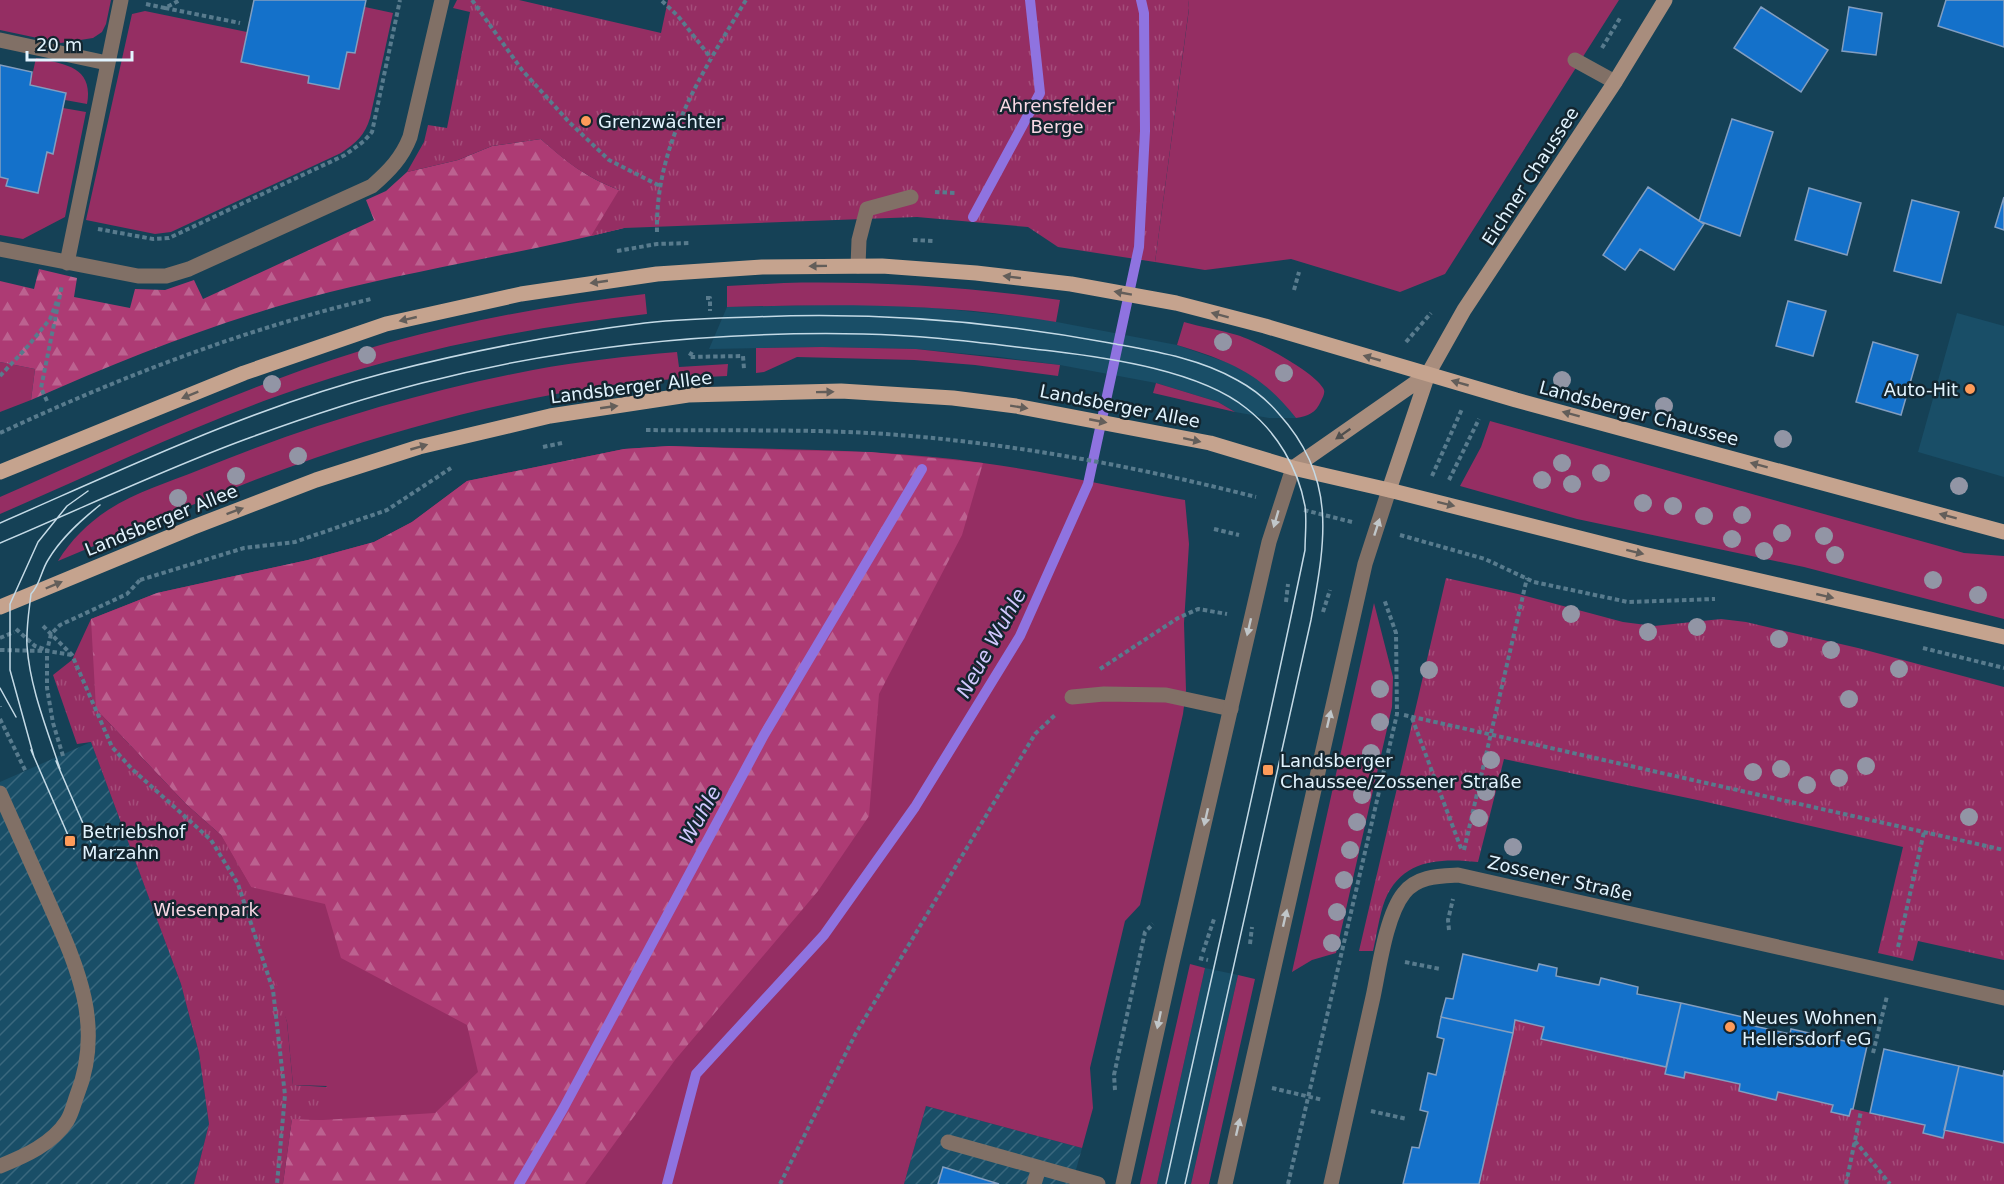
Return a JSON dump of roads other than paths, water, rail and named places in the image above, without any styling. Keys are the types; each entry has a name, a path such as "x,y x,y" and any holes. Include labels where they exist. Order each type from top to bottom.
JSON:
{"main road":[{"name":"Eichner Chaussee","path":"1389,490 1428,374 1464,310 1615,82 1665,0"},
{"name":"Landsberger Chaussee","path":"858,266 976,273 1071,284 1176,303 1528,403 2004,532"},
{"path":"0,472 244,373 386,324 521,294 657,274 762,267 858,266"},
{"name":"Eichner Chaussee","path":"1293,468 1428,374"},
{"name":"Landsberger Allee","path":"0,607 191,528 316,480 419,447 550,416 688,396 841,391 953,398 1062,414 1210,443 1293,468"},
{"path":"1293,468 1389,490 1643,555 2004,638"}],"street":[{"path":"67,263 121,0"},
{"path":"0,249 138,276 153,277 177,273 372,186 405,152 442,0"},
{"path":"0,40 107,63"},
{"path":"1575,60 1615,82"},
{"path":"858,266 859,240 867,209 911,197"},
{"path":"1123,1184 1269,542 1293,468"},
{"path":"1226,1184 1365,564 1389,490"},
{"path":"1072,697 1104,694 1166,695 1231,709"},
{"path":"0,794 71,953 86,1002 88,1047 82,1084 67,1120 49,1140 28,1154 0,1166"},
{"name":"Zossener Straße","path":"1331,1184 1394,912 1405,892 1417,882 1433,876 1458,875 2004,998"},
{"path":"948,1142 1098,1184"},
{"path":"1035,1184 1039,1168"}],"waterway":[{"name":"Wuhle","path":"973,217 1040,93 1030,0"},
{"name":"Neue Wuhle","path":"667,1184 696,1074 824,935 915,807 1020,636 1088,484 1139,247 1145,131 1144,13 1141,0"},
{"name":"Wuhle","path":"519,1184 563,1109 764,735 922,469"}],"tram line":[{"path":"0,523 190,440 335,387 481,350 579,332 645,323 713,318 843,316 977,324 1066,335 1159,352 1207,366 1237,380 1270,404 1298,438 1311,463 1319,487 1323,538 1311,620 1185,1184"},
{"path":"0,543 217,450 357,401 476,370 586,350 696,338 752,335 887,335 935,338 1127,362 1180,376 1227,395 1246,408 1267,428 1291,465 1305,506 1305,550 1166,1184"},
{"path":"34,757 10,670 10,604 38,542 67,506 88,491"},
{"path":"60,769 40,708 29,662 27,633 31,594 59,544 100,505"},
{"path":"0,688 16,717"},
{"path":"31,750 74,849"},
{"path":"56,761 91,842"}],"place":[{"name":"Grenzwächter","path":"586,121"},
{"name":"Auto-Hit","path":"1970,389"},
{"name":"Landsberger Chaussee/Zossener Straße","path":"1268,770"},
{"name":"Betriebshof Marzahn","path":"70,841"},
{"name":"Neues Wohnen Hellersdorf eG","path":"1730,1027"}],"park label":[{"name":"Ahrensfelder Berge","path":"1057,115"},
{"name":"Wiesenpark","path":"206,909"}]}
